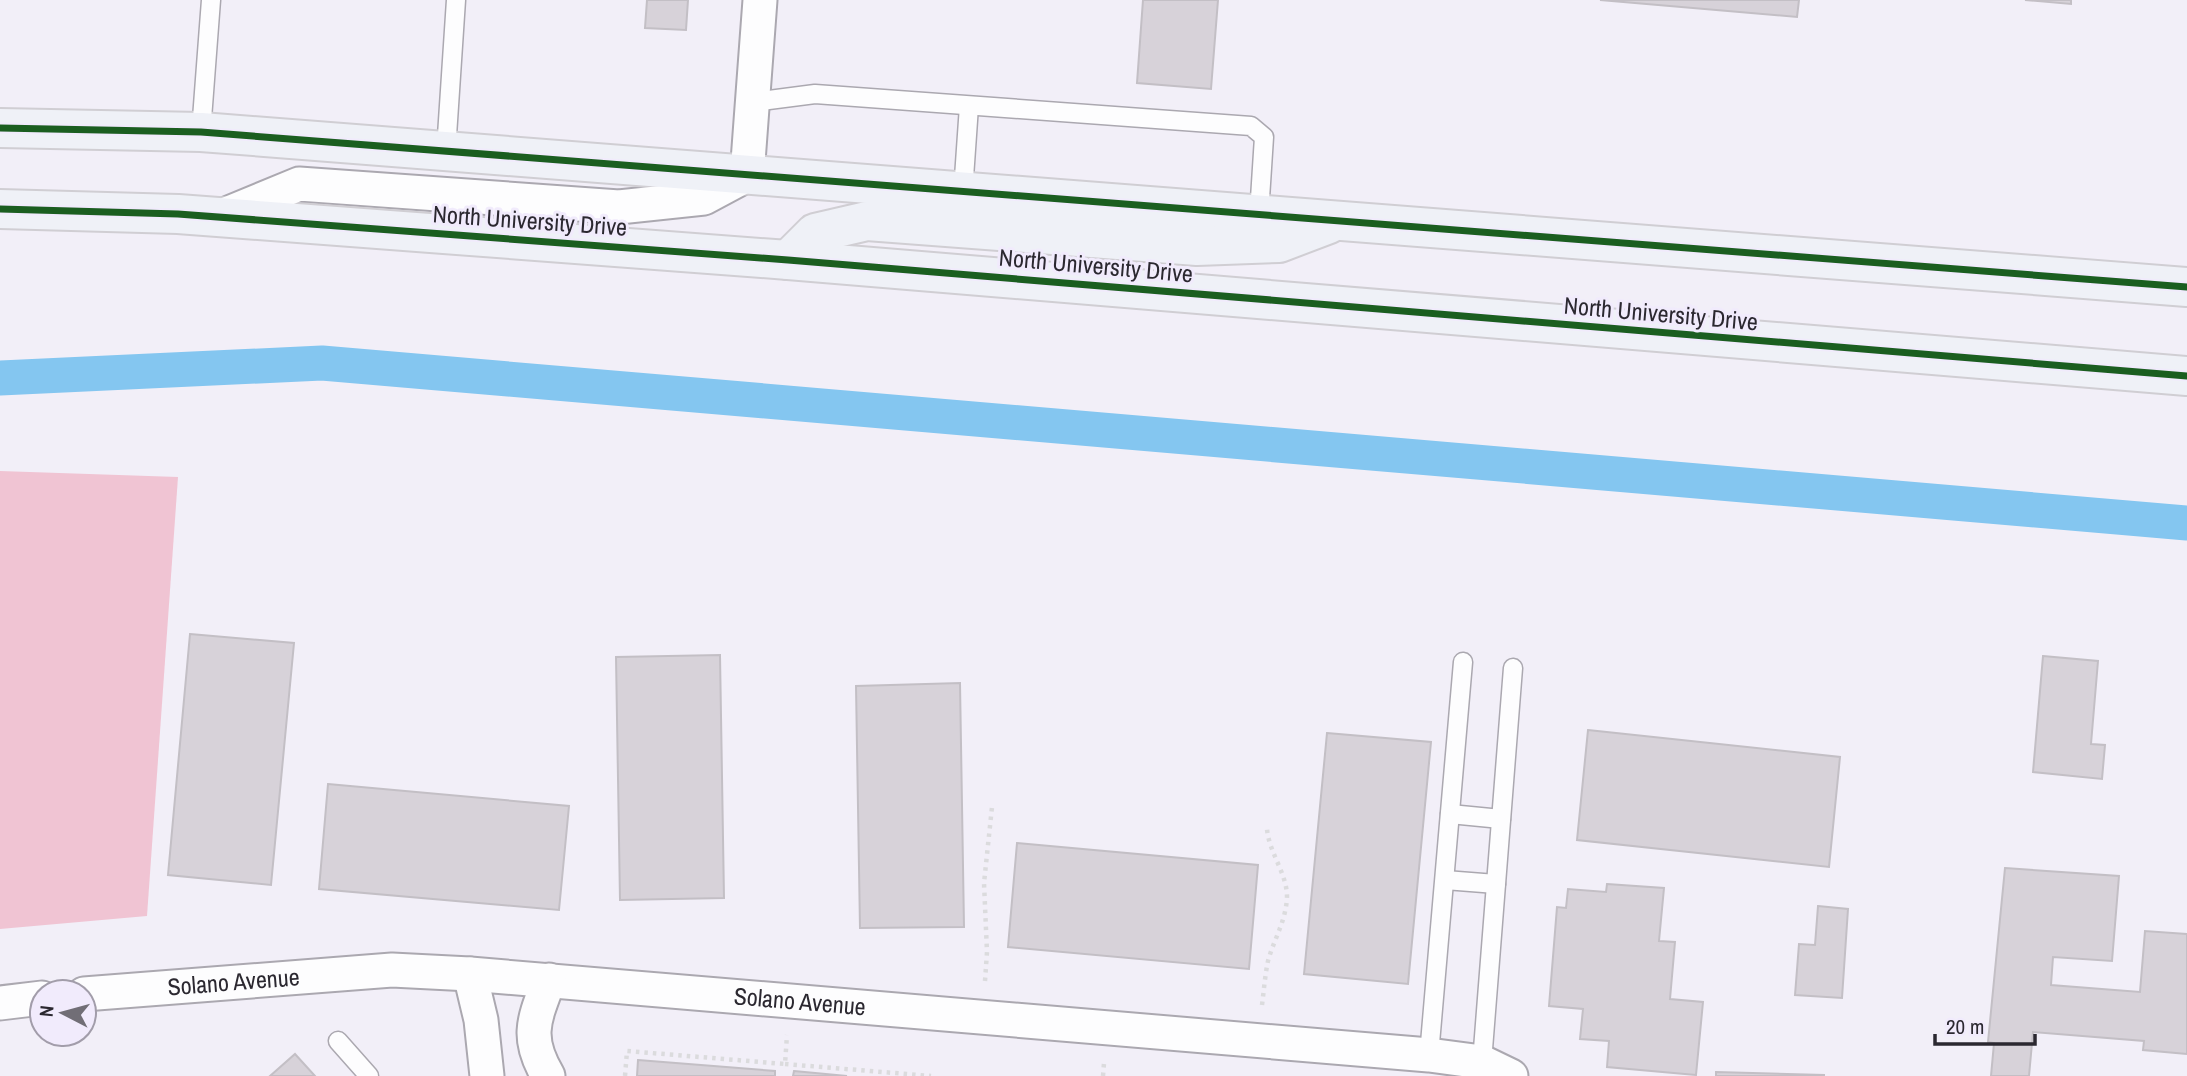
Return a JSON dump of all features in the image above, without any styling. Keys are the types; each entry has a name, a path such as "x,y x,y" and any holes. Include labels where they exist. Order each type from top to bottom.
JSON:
{"main road":[{"path":"0,128 201,132 2187,287"},
{"name":"North University Drive","path":"0,209 219,217 788,260 2187,376"},
{"path":"788,260 816,233 867,221 1197,246 1279,243 1339,220"}],"street":[{"path":"219,217 299,184 619,207 704,198 747,175 760,0"},
{"name":"Solano Avenue","path":"98,993 392,970 470,974 1429,1055 1482,1062 1511,1076"},
{"path":"470,974 481,1020 487,1076"},
{"path":"548,1076 534,1053 532,1023 549,980"},
{"path":"0,1003 28,1000"}],"lane":[{"path":"201,132 211,0"},
{"path":"446,152 456,0"},
{"path":"753,102 815,94 1251,127 1264,137 1259,214"},
{"path":"963,192 969,106"},
{"path":"1429,1055 1464,662"},
{"path":"1482,1062 1513,668"},
{"path":"1450,814 1501,819"},
{"path":"1444,880 1496,884"},
{"path":"338,1041 369,1076"}],"path":[{"path":"985,981 987,952 984,883 992,807"},
{"path":"1262,1005 1268,961 1283,922 1287,897 1283,873 1268,841 1267,829"},
{"path":"785,1064 787,1035"},
{"path":"625,1076 628,1051 931,1076"},
{"path":"1103,1076 1104,1063"}],"shaded area":[{"path":"0,471 178,477 147,916 0,929"}],"building":[{"path":"647,0 688,0 686,30 645,28"},
{"path":"1143,0 1218,0 1211,89 1137,83"},
{"path":"1600,0 1799,0 1797,17"},
{"path":"2025,0 2071,0 2071,4"},
{"path":"190,634 294,643 271,885 168,875"},
{"path":"720,655 724,898 620,900 616,657"},
{"path":"2043,656 2098,661 2091,744 2105,745 2102,779 2033,772"},
{"path":"960,683 964,927 860,928 856,686"},
{"path":"1588,730 1840,757 1829,867 1577,840"},
{"path":"1327,733 1431,742 1408,984 1304,974"},
{"path":"328,784 569,806 559,910 319,889"},
{"path":"1017,843 1258,865 1249,969 1008,947"},
{"path":"2005,868 2119,876 2112,961 2053,957 2051,985 2140,992 2145,931 2187,934 2187,1054 2143,1050 2144,1041 2033,1032 2029,1076 1991,1076 1994,1043 1988,1042"},
{"path":"1607,884 1664,888 1659,941 1675,942 1670,999 1703,1002 1696,1075 1607,1067 1609,1041 1580,1039 1583,1009 1549,1006 1557,907 1566,908 1568,889 1606,892"},
{"path":"1818,906 1848,909 1842,998 1795,995 1799,944 1815,945"},
{"path":"295,1054 315,1076 270,1076"},
{"path":"638,1060 775,1071 775,1076 637,1076"},
{"path":"794,1071 847,1076 793,1076"},
{"path":"1716,1072 1824,1075 1824,1076 1716,1076"}],"waterway":[{"path":"0,378 322,363 2187,523"}],"cycle path":[{"path":"0,128 201,132 2187,287"},
{"path":"0,209 178,214 788,260 2187,376"}]}
